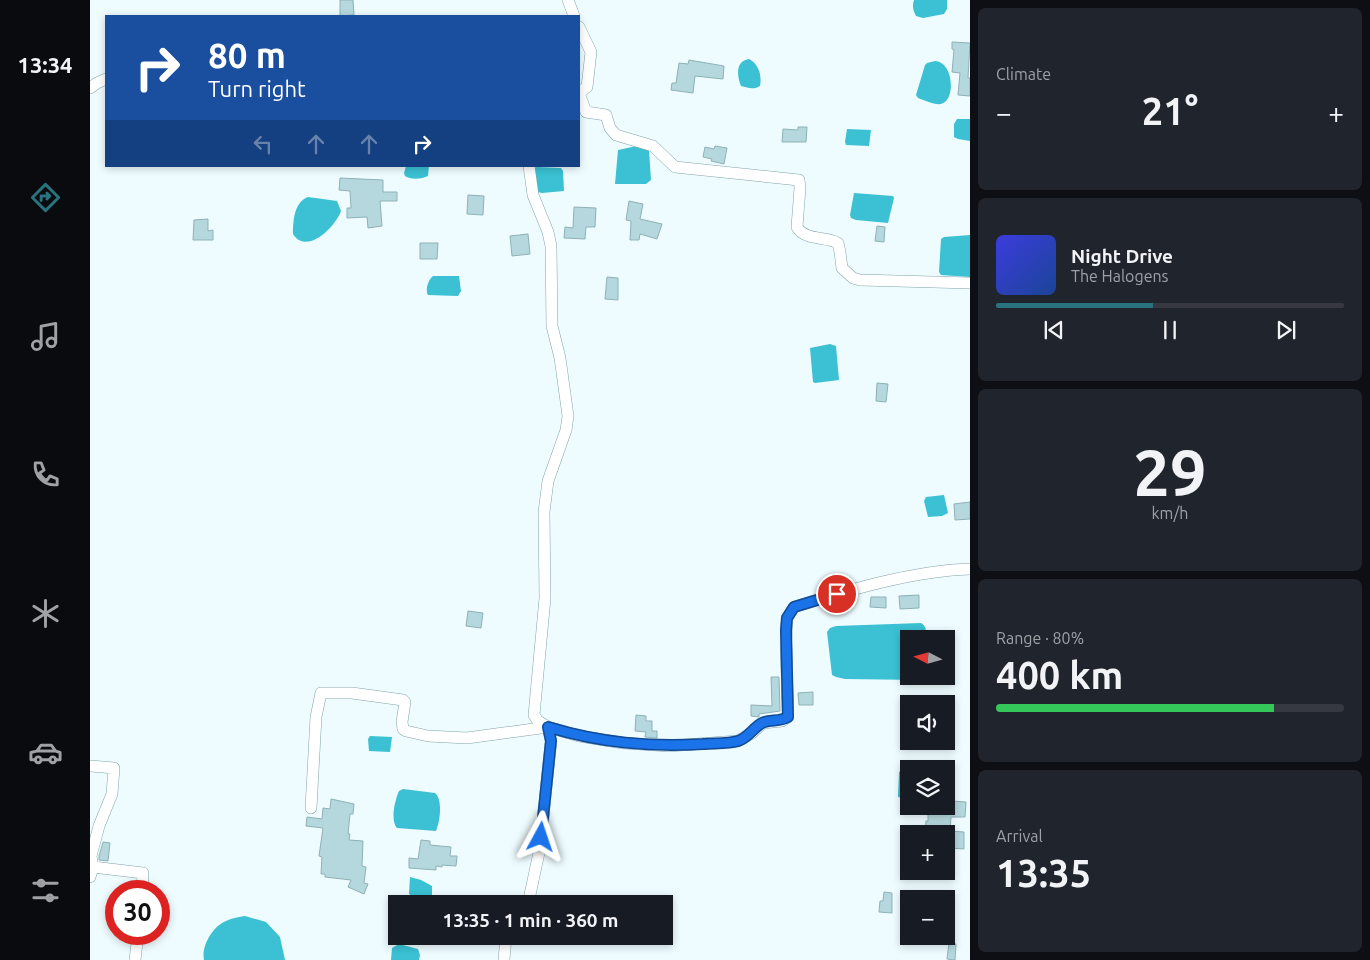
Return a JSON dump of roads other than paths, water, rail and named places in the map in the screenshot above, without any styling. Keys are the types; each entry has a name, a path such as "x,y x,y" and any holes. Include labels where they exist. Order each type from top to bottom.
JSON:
{"street":[{"path":"568,0 574,15"},
{"path":"580,29 591,52 587,86 580,92"},
{"path":"90,88 97,82 105,79"},
{"path":"580,96 586,112 606,116 610,128 616,135 653,146 675,167 799,180 798,227 800,231 808,237 830,239 838,243 842,268 853,278 970,283"},
{"path":"529,167 533,195 548,232 551,246 552,326 561,367 568,416 566,430 548,481 544,512 545,598 534,715 538,721 548,727 579,736 623,743 669,746 738,741 752,733 763,723 782,720 788,717 786,626 787,618 794,607 851,589 947,570 970,569"},
{"path":"311,808 316,717 321,693 352,693 403,700 406,702 402,722 403,729 406,732 428,736 467,738 548,727"},
{"path":"530,895 540,848 551,741 548,727"},
{"path":"91,766 114,768 112,794 99,826 91,856 92,872 143,873 143,880"},
{"path":"135,960 137,945"},
{"path":"504,960 505,945"}],"water":[{"path":"914,0 947,0 947,9 944,14 923,18 916,16 913,8"},
{"path":"749,59 757,67 761,78 760,86 755,88 741,86 739,78 739,66 744,60"},
{"path":"935,61 941,63 946,68 951,82 949,96 941,104 926,101 918,98 916,95 925,65"},
{"path":"957,119 970,119 970,141 954,137 954,124"},
{"path":"847,129 871,130 869,146 846,145"},
{"path":"641,145 649,150 651,180 646,184 615,184 618,150"},
{"path":"406,167 429,167 428,176 423,178 410,178 405,176"},
{"path":"533,168 561,168 563,171 564,191 538,192"},
{"path":"854,193 893,196 888,223 851,218"},
{"path":"308,197 337,201 341,211 327,231 306,242 299,240 293,234 293,229 297,207 303,199"},
{"path":"970,235 970,277 941,275 939,272 941,239 944,237"},
{"path":"433,276 459,276 461,291 458,296 428,295 428,285"},
{"path":"830,344 836,346 839,380 815,383 813,382 810,348"},
{"path":"944,495 948,513 942,516 928,517 924,501 926,497"},
{"path":"921,623 926,630 900,630 900,680 845,679 832,675 827,632 830,628 836,626"},
{"path":"370,736 392,737 390,752 369,751 368,739"},
{"path":"900,771 900,798 898,797"},
{"path":"403,789 435,793 438,796 440,811 436,831 397,828 394,820 394,810 399,791"},
{"path":"410,877 432,886 432,895 409,894"},
{"path":"245,916 266,922 280,937 285,960 204,960 206,943 217,927 228,920"},
{"path":"403,945 418,949 419,960 391,960 392,948"}]}
